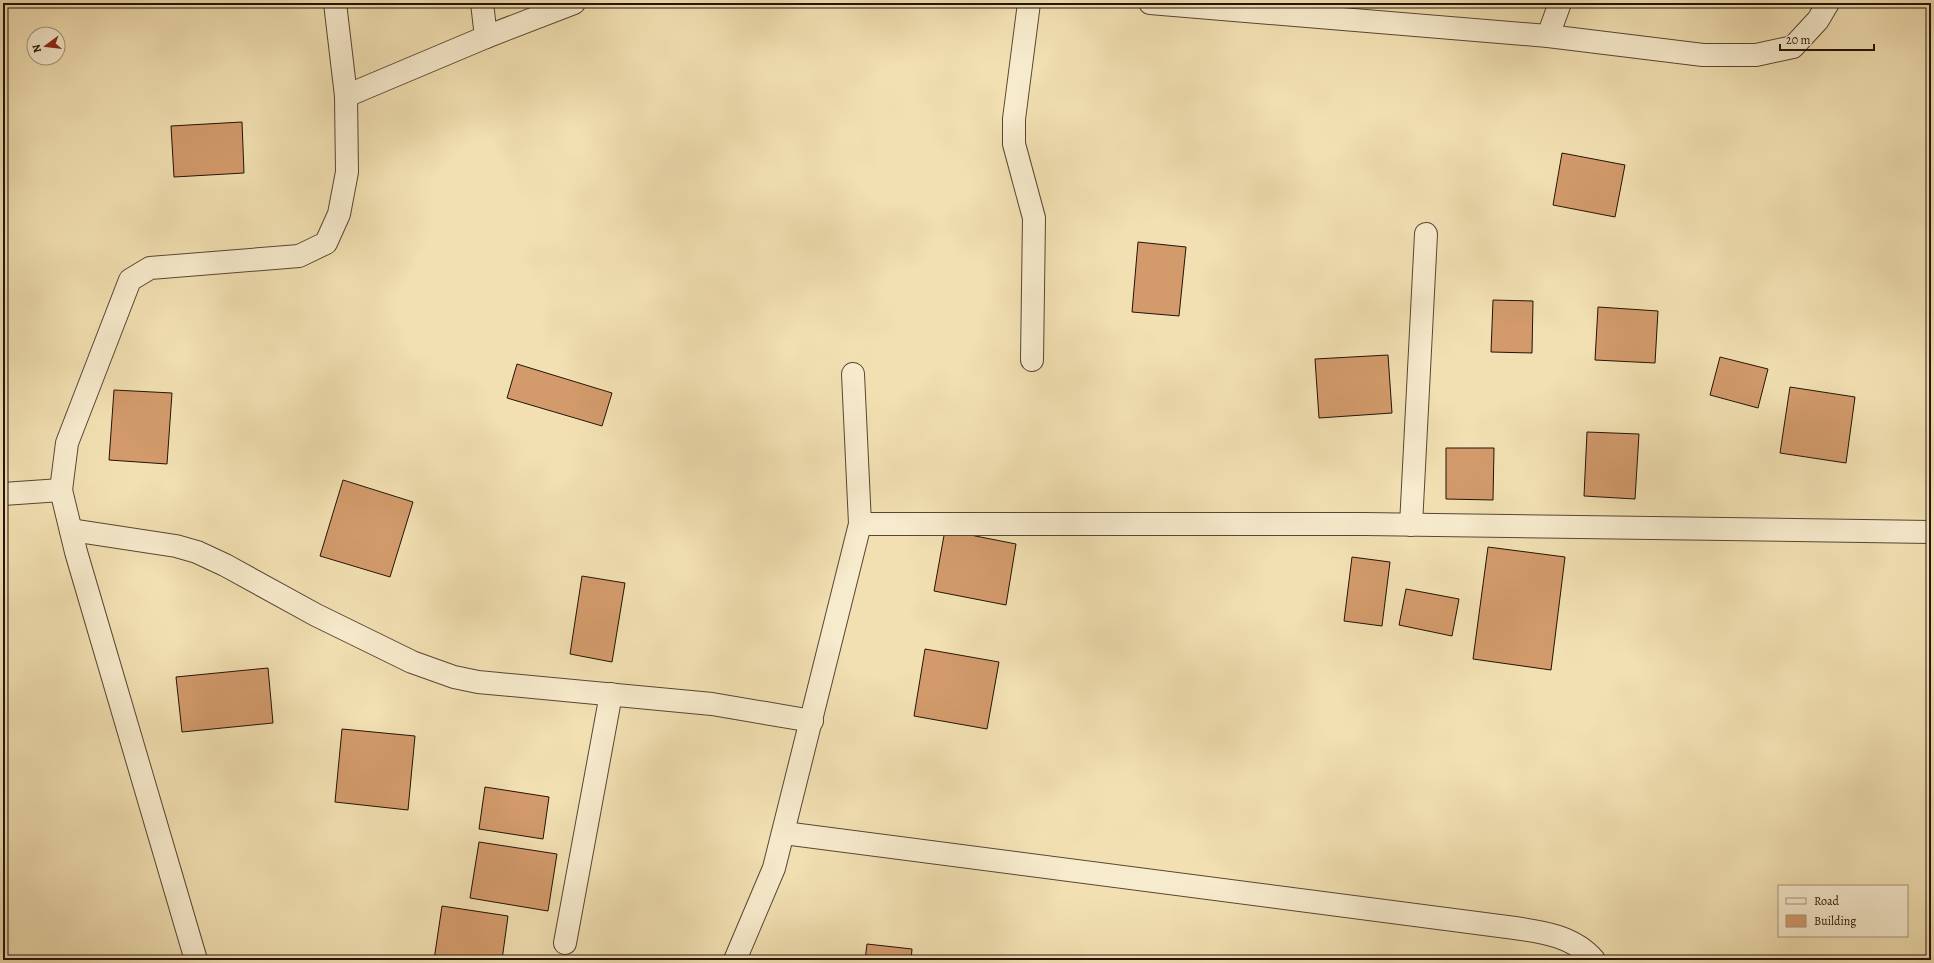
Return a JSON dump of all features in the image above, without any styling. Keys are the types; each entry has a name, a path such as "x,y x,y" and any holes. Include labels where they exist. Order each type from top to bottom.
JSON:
{"street":[{"path":"196,960 71,530 61,490 67,443 130,280 150,268 299,256 326,243 340,214 347,172 346,96 335,3"},
{"path":"482,3 486,37"},
{"path":"346,96 486,37 574,3"},
{"path":"1029,3 1014,119 1014,144 1034,218 1032,360"},
{"path":"1150,3 1217,6 1548,36 1703,55 1756,55 1793,47 1818,20 1828,3"},
{"path":"1548,36 1560,3"},
{"path":"1411,525 1426,234"},
{"path":"735,960 774,868 812,721 860,524 853,374"},
{"path":"3,494 61,490"},
{"path":"860,524 1411,525 1931,532"},
{"path":"71,530 176,546 197,552 225,565 316,615 412,662 454,677 478,682 712,704 812,721"},
{"path":"565,943 611,694"},
{"path":"784,833 1543,932 1570,941 1588,952 1594,960"}],"building":[{"path":"242,122 244,173 174,177 171,126"},
{"path":"1562,153 1625,165 1615,217 1553,205"},
{"path":"1138,242 1186,247 1179,316 1132,312"},
{"path":"1493,300 1533,301 1532,353 1491,352"},
{"path":"1598,307 1658,311 1655,363 1595,360"},
{"path":"1388,355 1392,413 1319,418 1315,359"},
{"path":"1720,357 1768,369 1758,408 1710,395"},
{"path":"517,364 612,393 602,426 507,398"},
{"path":"1790,387 1855,397 1846,463 1780,453"},
{"path":"114,390 172,393 167,464 109,460"},
{"path":"1587,432 1639,434 1635,499 1584,496"},
{"path":"1446,448 1494,448 1493,500 1446,499"},
{"path":"343,480 413,502 390,577 320,556"},
{"path":"945,530 1016,544 1006,605 934,591"},
{"path":"1488,547 1565,557 1551,670 1473,659"},
{"path":"1352,557 1390,562 1382,626 1344,621"},
{"path":"582,576 625,583 612,662 570,654"},
{"path":"1406,589 1459,599 1452,636 1399,625"},
{"path":"925,649 999,662 987,729 914,716"},
{"path":"268,668 273,723 182,732 176,677"},
{"path":"342,729 415,736 408,810 335,802"},
{"path":"485,787 549,797 543,839 479,829"},
{"path":"479,842 557,854 548,911 470,898"},
{"path":"442,906 508,916 502,960 434,960"},
{"path":"867,944 912,949 911,960 865,960"},
{"path":"996,957 1034,960 996,960"}]}
